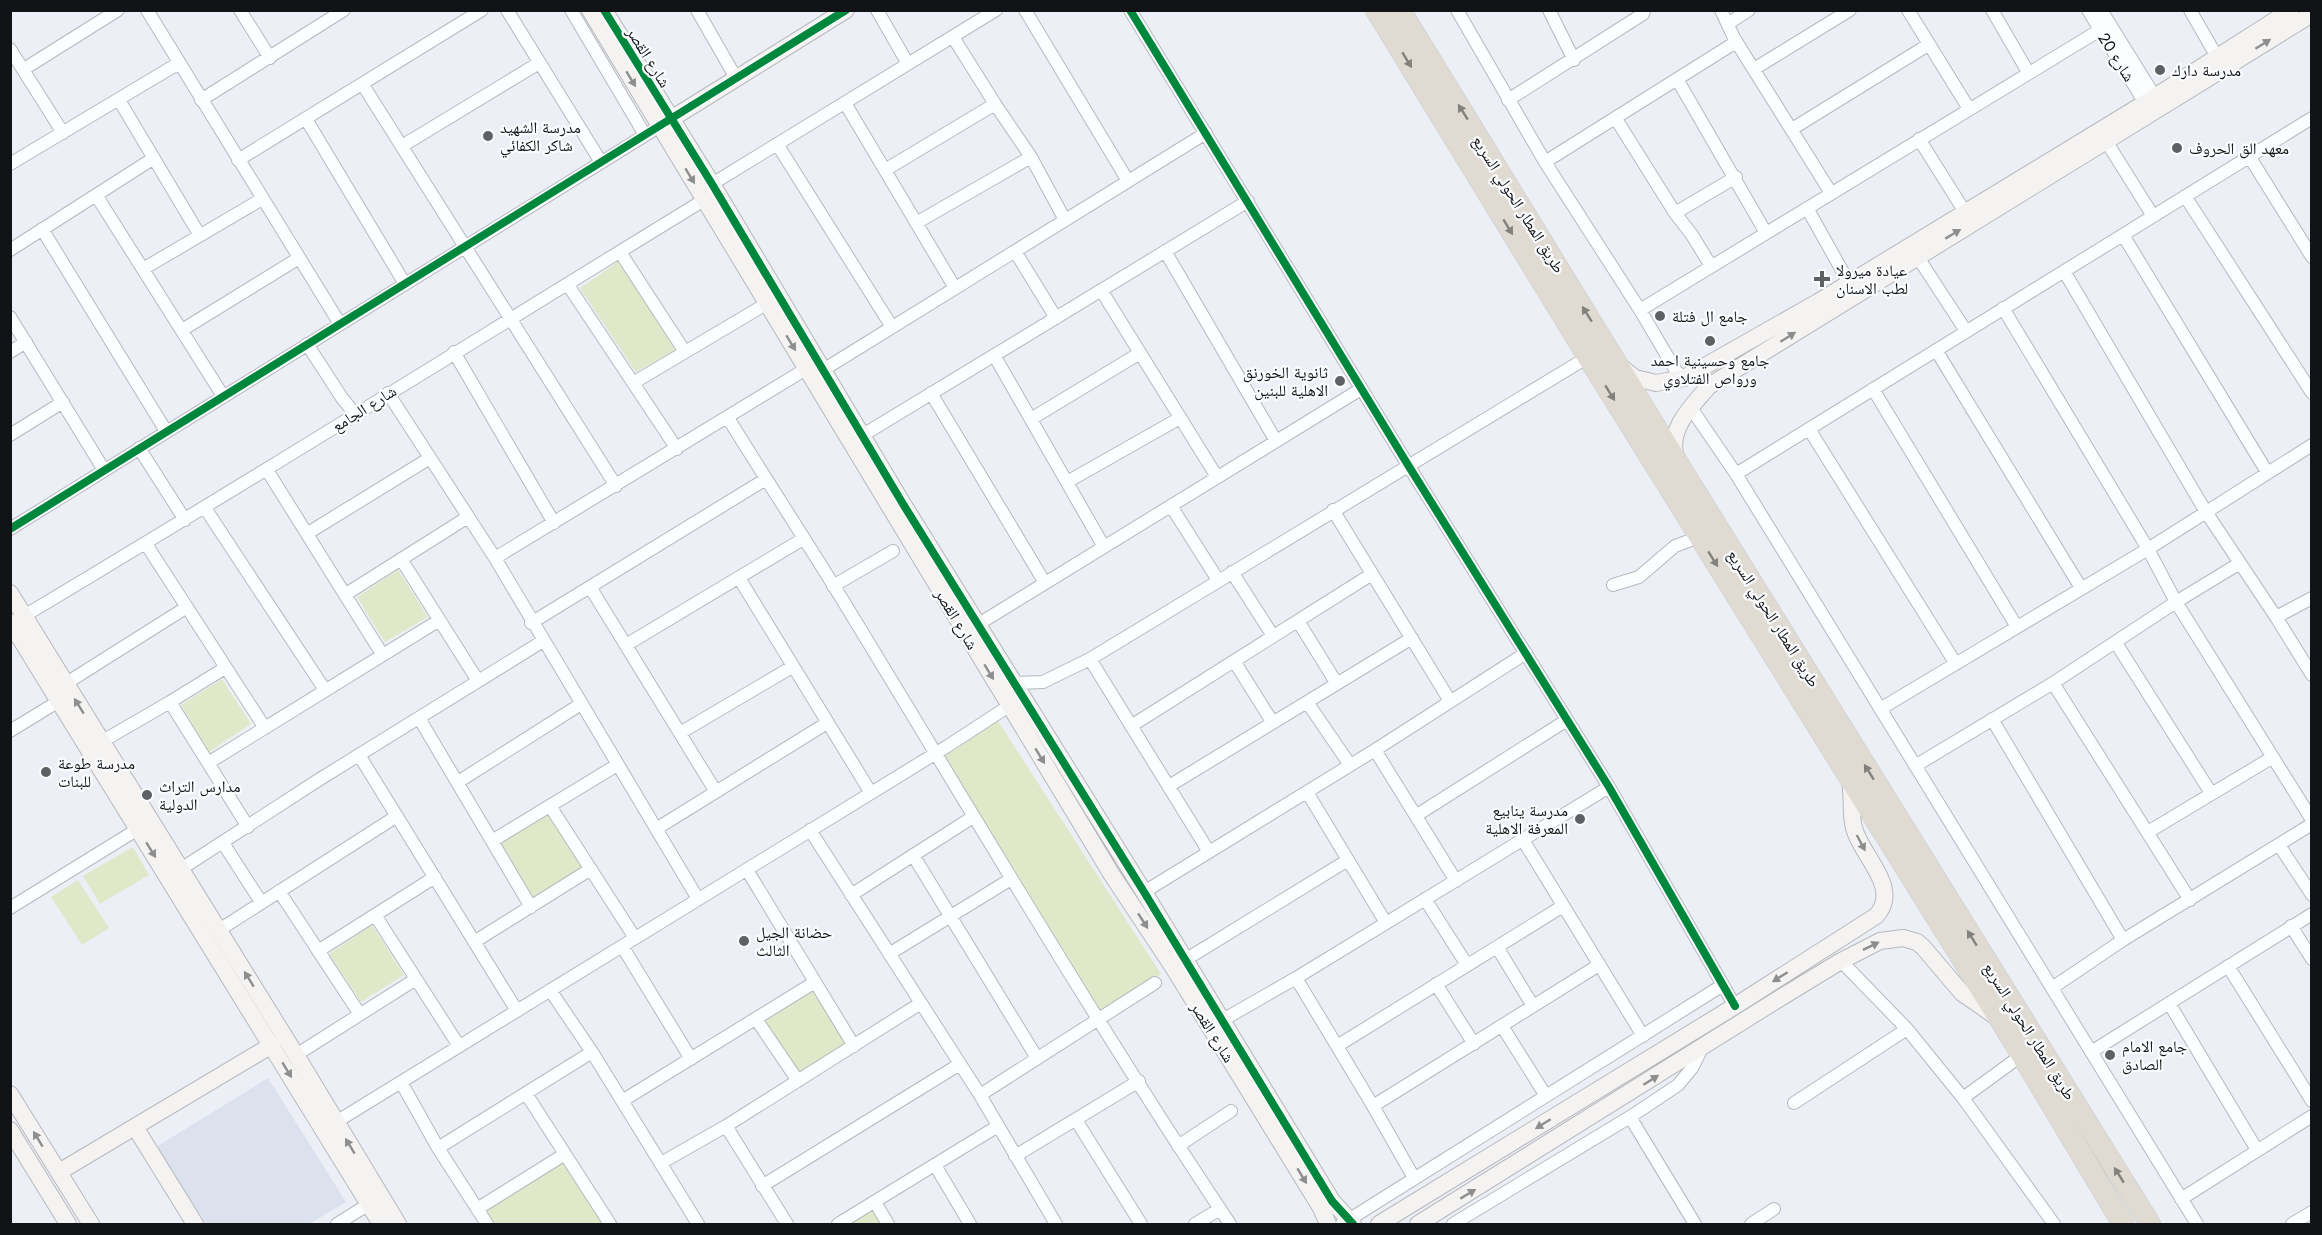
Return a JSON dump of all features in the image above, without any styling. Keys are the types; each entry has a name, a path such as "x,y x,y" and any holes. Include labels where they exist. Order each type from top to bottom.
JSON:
{"highway":[{"name":"طريق المطار الحولي السريع","path":"1376,10 1588,357 2022,1055 2123,1224"},
{"name":"طريق المطار الحولي السريع","path":"1400,10 1677,462 2150,1224"}],"street":[{"path":"24,69 118,10"},
{"path":"147,10 340,324"},
{"path":"240,10 270,57"},
{"path":"201,100 344,10"},
{"path":"507,10 601,162"},
{"path":"572,10 659,127 712,184 814,369 863,435 878,474"},
{"name":"شارع القصر","path":"590,10 766,304 814,369 878,474 1010,706 1117,882 1254,1097 1318,1202 1328,1224"},
{"name":"شارع القصر","path":"604,10 659,127"},
{"path":"697,10 736,78"},
{"path":"10,529 846,10"},
{"path":"877,10 908,64"},
{"path":"712,184 996,10"},
{"path":"1025,10 1128,181"},
{"path":"1130,10 1408,465 1609,787 1735,1006"},
{"path":"1456,10 1545,162 1640,310 1676,371 1684,378"},
{"path":"1549,10 1574,60"},
{"path":"1508,100 1574,60 1643,14 1644,10"},
{"path":"1721,10 1736,42 1831,193"},
{"path":"1729,23 1749,10"},
{"path":"1754,69 1850,10"},
{"path":"1908,10 1969,109"},
{"path":"1992,10 2028,72"},
{"name":"شارع 20","path":"2088,10 2150,100"},
{"name":"شارع 20","path":"2101,10 2150,100"},
{"path":"2190,10 2217,57"},
{"path":"1677,462 1674,452 1676,433 1691,408 1709,386 1834,300 1850,283 2150,100 2291,10"},
{"path":"238,160 481,11"},
{"path":"1617,364 1635,378 1656,383 1684,378 1917,256 2312,14"},
{"path":"1640,310 2100,30"},
{"path":"953,37 1031,157 1065,220"},
{"path":"1545,162 1736,42"},
{"path":"1792,129 1928,45"},
{"path":"10,49 63,133"},
{"path":"10,164 179,63"},
{"path":"402,146 539,63"},
{"path":"1677,79 1766,232"},
{"path":"363,85 616,486"},
{"path":"119,100 199,234"},
{"path":"845,103 955,288"},
{"path":"885,170 995,104"},
{"path":"1616,118 1711,266"},
{"path":"1736,474 2312,118"},
{"path":"306,119 405,284"},
{"path":"495,558 728,418 892,327 1206,133"},
{"path":"1919,139 1965,212"},
{"path":"2106,141 2153,216"},
{"path":"777,144 892,327"},
{"path":"2249,156 2312,257"},
{"path":"916,223 1031,157"},
{"path":"10,250 154,158"},
{"path":"1675,213 1736,177"},
{"path":"96,195 223,396"},
{"path":"2185,196 2312,393"},
{"path":"143,268 262,198"},
{"name":"شارع الجامع","path":"17,619 206,508 454,352 568,285 704,200"},
{"path":"863,435 1248,201"},
{"path":"1807,208 1850,283"},
{"path":"42,229 166,431"},
{"path":"2123,235 2267,472"},
{"path":"1015,251 1056,318"},
{"path":"1165,251 1276,441"},
{"path":"620,252 685,352"},
{"path":"1917,256 1966,331"},
{"path":"182,330 299,258"},
{"path":"2064,271 2206,512 2312,675"},
{"path":"568,285 677,449"},
{"path":"1101,290 1217,477"},
{"path":"633,383 766,304"},
{"path":"2004,308 2148,549 2176,602 2312,822 2279,845 2123,940 2052,988"},
{"path":"10,317 104,470"},
{"path":"10,352 26,342"},
{"path":"307,344 355,414"},
{"path":"1936,350 2081,588"},
{"path":"454,352 554,523"},
{"path":"1031,419 1140,353"},
{"path":"994,355 1104,547"},
{"path":"1013,683 1043,682 1090,659 1588,357"},
{"path":"977,625 1362,389"},
{"path":"1873,389 2017,627"},
{"path":"388,393 495,558 531,623 698,899"},
{"path":"931,393 1045,583"},
{"path":"10,435 63,402"},
{"path":"1691,408 1736,474 2197,1224"},
{"path":"728,418 1011,879 1178,1146 1230,1224"},
{"path":"1067,482 1180,418"},
{"path":"1809,429 1956,664"},
{"path":"1880,709 2148,549 2312,445"},
{"path":"139,448 185,520"},
{"path":"308,533 430,458"},
{"path":"267,470 382,654"},
{"path":"531,623 766,479"},
{"path":"1171,506 1218,580"},
{"path":"206,508 325,690"},
{"path":"898,508 977,625 1144,892 1332,1201 1348,1223 1723,985"},
{"path":"1333,510 1450,701"},
{"path":"346,594 468,517"},
{"path":"1613,585 1640,577 1675,546 1700,537"},
{"path":"626,645 803,539"},
{"path":"146,543 265,728"},
{"path":"833,586 893,551"},
{"path":"401,559 438,621 478,681"},
{"path":"1915,766 2053,683 2176,602 2241,563"},
{"path":"1232,572 1274,636"},
{"path":"1131,726 1372,574"},
{"path":"739,578 872,793"},
{"path":"590,587 716,792"},
{"path":"10,593 17,619 59,702 113,774 132,805 181,868 336,1122 388,1222"},
{"path":"2276,617 2312,598"},
{"path":"65,684 187,607"},
{"path":"17,619 65,684 101,742 113,774"},
{"path":"208,763 438,621"},
{"path":"1298,621 1337,684"},
{"path":"1169,786 1412,638"},
{"path":"181,868 543,641"},
{"path":"2116,643 2211,793"},
{"path":"1144,892 1375,750 1526,653"},
{"path":"1090,659 1209,852"},
{"path":"1234,661 1273,723"},
{"path":"680,733 792,667"},
{"path":"101,742 225,668"},
{"path":"2053,683 2190,900"},
{"path":"10,731 59,702"},
{"path":"170,702 248,827"},
{"path":"1307,702 1350,765"},
{"path":"458,782 581,704"},
{"path":"336,1122 1010,706"},
{"path":"419,718 531,908"},
{"path":"1992,719 2123,940"},
{"path":"1417,815 1568,720"},
{"path":"656,829 827,723"},
{"path":"1375,750 1456,881"},
{"path":"359,755 517,1011"},
{"path":"2148,832 2273,757"},
{"path":"492,841 617,765"},
{"path":"1379,1224 1872,920 1882,908 1885,897 1884,886 1855,832 1852,818 1852,791 1844,767"},
{"path":"1221,1021 1296,978 1609,787"},
{"path":"1307,792 1386,923"},
{"path":"132,805 138,829 369,1204 388,1222"},
{"path":"550,806 635,938"},
{"path":"219,930 397,816"},
{"path":"851,895 973,817"},
{"path":"10,908 138,829"},
{"path":"810,830 980,1095 1056,1224"},
{"path":"1523,840 1643,1036"},
{"path":"223,843 261,903"},
{"path":"2279,845 2312,895"},
{"path":"913,855 1038,1058"},
{"path":"1106,864 1116,863 1121,856"},
{"path":"1185,960 1348,860"},
{"path":"474,942 591,869"},
{"path":"747,870 854,1046"},
{"path":"1117,882 1123,874 1132,874"},
{"path":"318,951 435,878"},
{"path":"890,954 1011,879"},
{"path":"279,891 359,1013"},
{"path":"1425,899 1467,965"},
{"path":"1337,1046 1563,906"},
{"path":"2091,1052 2312,914"},
{"path":"375,915 459,1046"},
{"path":"2291,926 2312,959"},
{"path":"1418,1224 1841,961 1880,941 1895,938 1910,939 1923,947 1962,993 1990,1011 2004,1027"},
{"path":"622,946 692,1059"},
{"path":"1497,947 1533,1006"},
{"path":"1841,961 1907,1029 1964,1098 2054,1224"},
{"path":"1373,1106 1599,965"},
{"path":"2228,966 2312,1101"},
{"path":"1296,978 1414,1179"},
{"path":"296,1055 416,979"},
{"path":"622,1101 815,982"},
{"path":"980,1095 1155,983"},
{"path":"1436,984 1474,1044"},
{"path":"550,990 592,1052 698,1224"},
{"path":"661,1164 726,1126 921,1003"},
{"path":"2169,1003 2257,1150"},
{"path":"756,1019 798,1081"},
{"path":"1502,1026 1546,1096"},
{"path":"1794,1102 1907,1029"},
{"path":"59,1172 272,1045"},
{"path":"1453,1224 1630,1117 1678,1085 1692,1068 1702,1048"},
{"path":"438,1148 527,1095 592,1052"},
{"path":"1964,1098 2022,1055"},
{"path":"762,1186 960,1064"},
{"path":"1015,1155 1139,1081"},
{"path":"401,1082 438,1148 487,1224"},
{"path":"1609,1083 1612,1094 1622,1098"},
{"path":"10,1094 16,1109 91,1224"},
{"path":"527,1095 610,1224"},
{"path":"1576,1103 1587,1109 1588,1119"},
{"path":"1178,1146 1231,1111"},
{"path":"2181,1199 2312,1116"},
{"path":"1630,1117 1695,1224"},
{"path":"1076,1120 1142,1224"},
{"path":"726,1126 787,1224"},
{"path":"838,1224 998,1126"},
{"path":"135,1127 195,1224"},
{"path":"10,1130 68,1224"},
{"path":"477,1209 565,1154"},
{"path":"935,1165 970,1224"},
{"path":"875,1202 888,1224"},
{"path":"337,1224 369,1204"},
{"path":"1195,1224 1220,1209"},
{"path":"1751,1224 1774,1209"},
{"path":"2295,1224 2312,1212"}],"shaded area":[{"path":"268,1078 346,1202 309,1224 206,1224 156,1147"}],"green space":[{"path":"619,261 675,350 636,372 580,288"},
{"path":"398,570 428,617 385,642 357,597"},
{"path":"222,679 251,724 209,752 181,705"},
{"path":"998,721 1161,974 1100,1013 944,757"},
{"path":"549,811 585,868 533,901 498,842"},
{"path":"133,847 149,875 100,904 83,876"},
{"path":"78,880 109,928 82,945 51,897"},
{"path":"372,925 404,975 361,1002 329,954"},
{"path":"813,989 848,1044 800,1075 763,1020"},
{"path":"564,1160 605,1224 493,1224 484,1209"},
{"path":"873,1205 884,1224 843,1224"}],"cycle path":[{"path":"604,10 712,184 903,504 1144,892 1332,1201 1353,1224"},
{"path":"10,529 846,10"},
{"path":"1130,10 1408,465 1609,787 1735,1006"}],"place":[{"name":"مدرسة دارك","path":"2160,70"},
{"name":"مدرسة الشهيد شاكر الكفائي","path":"488,136"},
{"name":"معهد الق الحروف","path":"2177,148"},
{"name":"عيادة ميرولا لطب الاسنان","path":"1822,279"},
{"name":"جامع ال فتلة","path":"1660,316"},
{"name":"جامع وحسينية احمد ورواص الفتلاوي","path":"1710,341"},
{"name":"ثانوية الخورنق الاهلية للبنين","path":"1340,381"},
{"name":"مدرسة طوعة للبنات","path":"46,772"},
{"name":"مدارس التراث الدولية","path":"147,795"},
{"name":"مدرسة ينابيع المعرفة الاهلية","path":"1580,819"},
{"name":"حضانة الجيل الثالث","path":"744,941"},
{"name":"جامع الامام الصادق","path":"2110,1055"}]}
